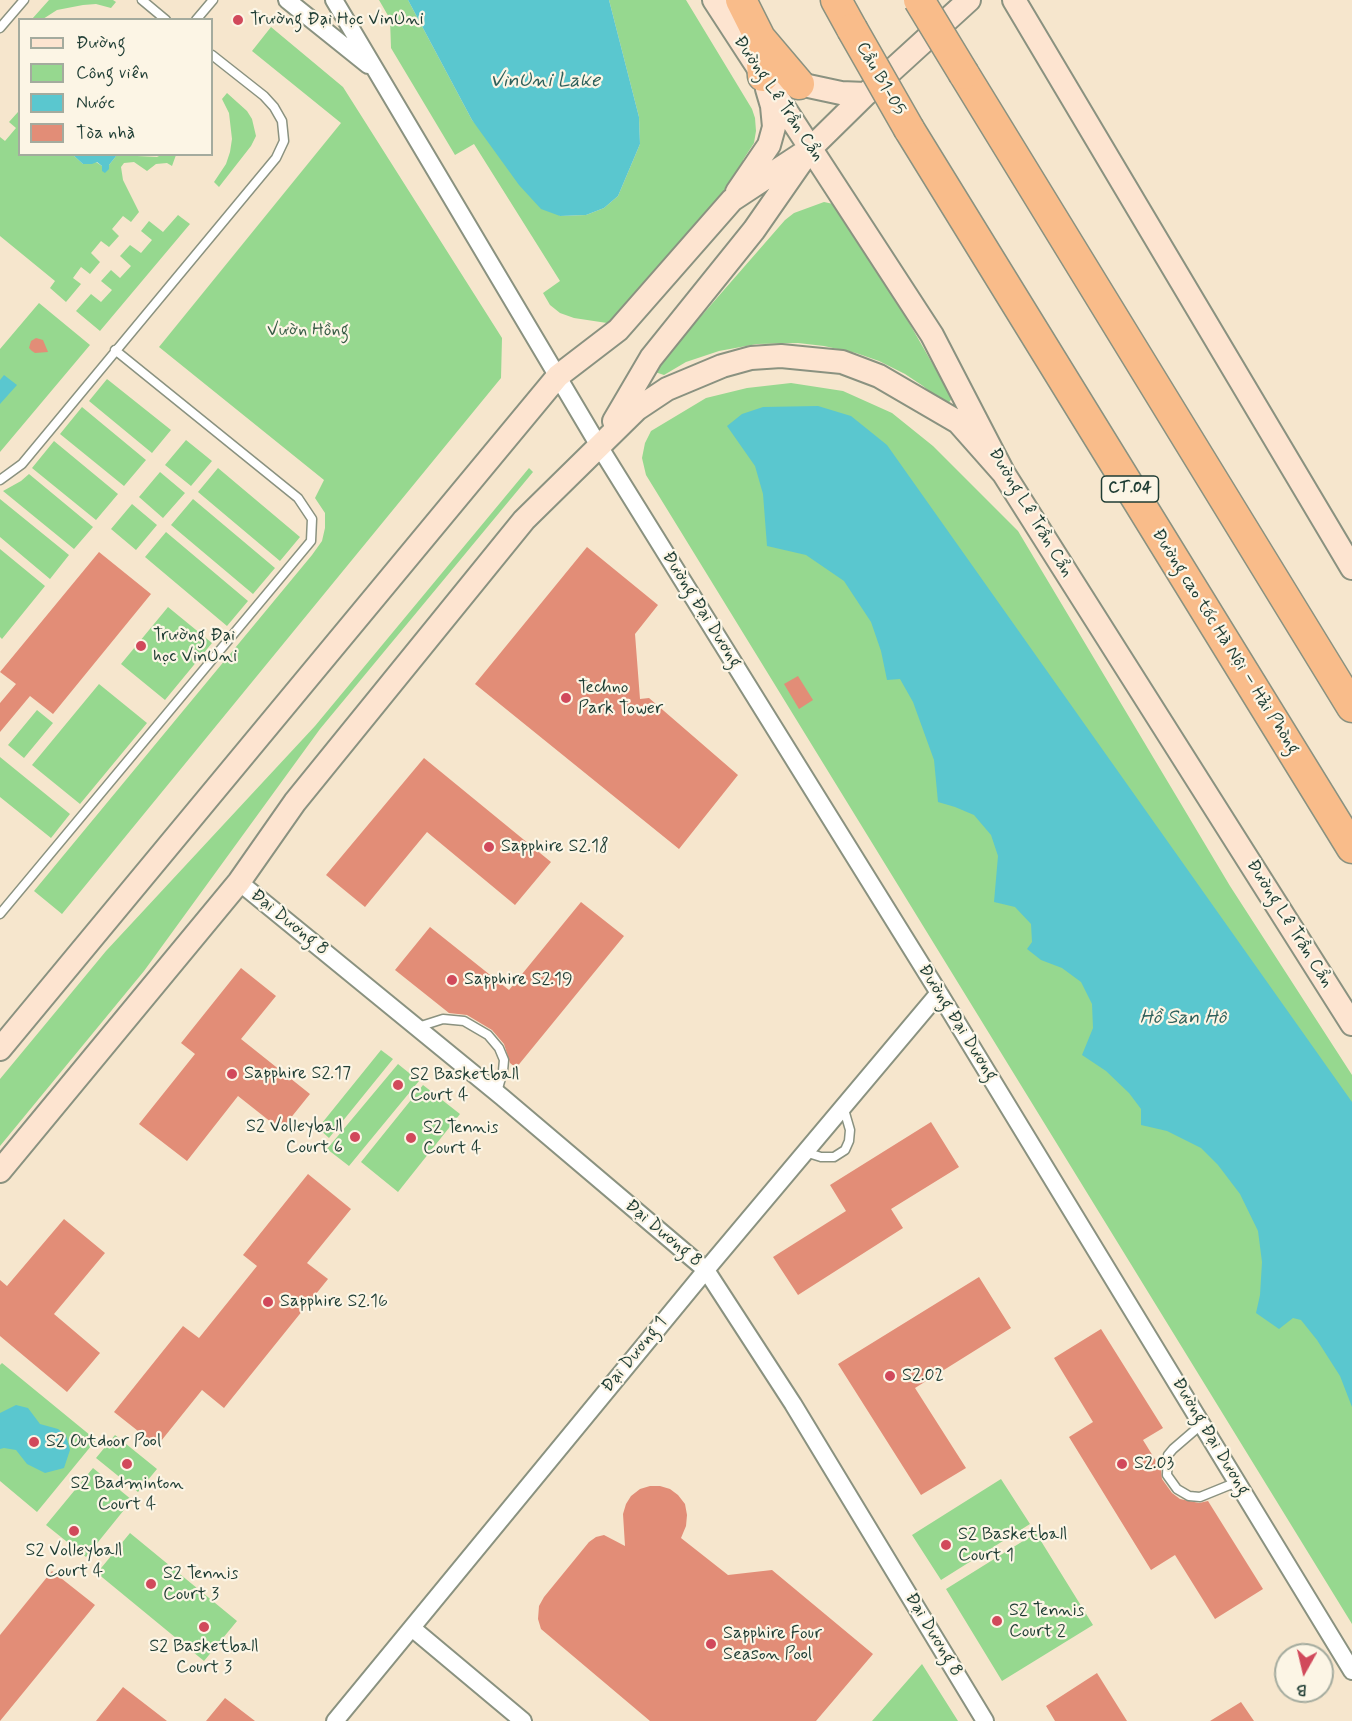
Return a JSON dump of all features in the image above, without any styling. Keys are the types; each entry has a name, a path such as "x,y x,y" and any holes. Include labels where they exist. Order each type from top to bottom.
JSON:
{"highway":[{"path":"741,0 760,38 799,84"},
{"name":"Cầu B1-05","path":"836,0 909,129"},
{"path":"920,0 1352,707"},
{"path":"760,38 763,76"},
{"name":"Đường cao tốc Hà Nội – Hải Phòng","path":"909,129 1352,848"}],"main road":[{"name":"Đường Lê Trần Cẩn","path":"714,0 933,335 1004,474 1352,1024"},
{"path":"732,201 811,148 866,94 969,0"},
{"path":"1014,0 1352,568"},
{"path":"0,1049 558,376 618,330 732,201 769,145 774,127 772,106 763,76 841,93 866,94"},
{"path":"599,446 651,358 754,230 811,148"},
{"path":"0,1171 239,882 295,802 524,519 637,409 668,389 722,366 751,358 781,356 842,362 870,372 958,422 1004,474"}],"street":[{"path":"287,0 378,74"},
{"name":"Đường Đại Dương","path":"334,0 599,446 939,993 1352,1671"},
{"name":"Đại Dương 8","path":"239,882 497,1092 706,1270 793,1404 985,1721"},
{"name":"Đại Dương 1","path":"335,1721 706,1270 939,993"},
{"path":"412,1628 523,1721"}],"lane":[{"path":"0,28 24,0"},
{"path":"142,0 164,18"},
{"path":"198,18 213,0"},
{"path":"0,480 22,464 276,158 284,141 282,121 274,106 213,56"},
{"path":"0,914 311,541 312,519 298,498 115,350"},
{"path":"418,1027 443,1019 465,1021 488,1035 499,1048 504,1060 504,1071 497,1092"},
{"path":"805,1152 821,1157 834,1157 845,1150 849,1141 849,1130 843,1106"},
{"path":"1202,1424 1168,1455 1167,1475 1177,1489 1189,1496 1200,1497 1237,1482"}],"green space":[{"path":"49,0 113,0 116,2 111,8 96,4 83,5 57,10 45,18 33,18"},
{"path":"379,0 408,0 472,120 560,216 586,215 604,208 618,196 640,144 639,117 609,0 686,0 752,109 756,131 754,143 743,160 749,169 614,321 607,323 574,318 560,313 550,305 543,293 560,281 474,144 455,155 391,48 390,19"},
{"name":"Vườn Hồng","path":"271,27 343,87 502,338 501,378 62,914 34,891 322,541 325,513 315,498 324,480 159,347 341,123 252,51"},
{"path":"227,93 247,111 252,119 256,136 251,146 219,187 214,182 226,164 232,139 229,113 222,99"},
{"path":"18,112 18,156 74,156 83,164 96,162 102,166 109,165 116,156 176,156 172,166 167,163 156,164 147,171 134,162 124,163 121,167 123,180 139,212 131,222 123,216 112,229 119,236 109,247 101,241 91,253 100,262 90,274 81,267 73,278 81,284 66,302 50,288 55,281 0,236 0,137 5,141 16,128 9,122"},
{"path":"824,202 838,205 863,242 952,398 948,404 905,374 879,361 856,353 798,343 757,344 719,351 686,362 664,375 655,372 655,369 785,220 794,213"},
{"path":"178,215 190,224 100,331 76,311 91,294 101,302 112,290 101,281 111,270 120,278 131,266 120,256 130,245 141,253 152,240 141,231 149,221 163,232"},
{"path":"39,303 90,345 0,452 0,349"},
{"path":"107,379 171,430 152,453 89,401"},
{"path":"791,383 843,391 892,413 933,446 1018,531 1230,886 1352,1075 1352,1624 646,475 642,458 645,443 651,431 706,398 747,388"},
{"path":"82,407 146,460 124,486 60,434"},
{"path":"186,440 212,461 191,486 165,465"},
{"path":"54,441 118,494 96,520 32,468"},
{"path":"218,468 300,537 280,561 198,492"},
{"path":"529,468 533,472 320,729 144,971 0,1146 0,1079 106,951 315,726"},
{"path":"160,472 185,493 163,518 139,497"},
{"path":"29,474 93,527 74,549 3,491"},
{"path":"0,499 69,555 50,579 0,537"},
{"path":"193,499 275,568 253,594 171,525"},
{"path":"132,504 157,525 136,550 111,529"},
{"path":"166,532 248,601 227,626 145,557"},
{"path":"0,549 45,586 2,639 0,637"},
{"path":"168,607 212,643 165,700 121,664"},
{"path":"99,684 147,723 80,804 32,765"},
{"path":"37,710 53,723 24,758 8,745"},
{"path":"0,757 70,814 51,838 0,797"},
{"path":"381,1050 393,1059 329,1138 318,1128"},
{"path":"398,1064 419,1081 349,1166 327,1149"},
{"name":"S2 Tennis Court 4","path":"423,1085 460,1114 398,1192 361,1162"},
{"path":"2,1363 96,1440 37,1512 0,1481 0,1365"},
{"name":"S2 Badminton Court 4","path":"115,1435 157,1469 138,1492 96,1458"},
{"path":"93,1468 132,1500 86,1557 46,1525"},
{"path":"1001,1479 1030,1524 941,1580 912,1535"},
{"name":"S2 Tennis Court 3","path":"130,1533 237,1621 204,1661 97,1573"},
{"path":"1036,1533 1093,1625 1002,1681 946,1589"},
{"path":"922,1664 958,1721 872,1721"}],"water":[{"name":"VinUni Lake","path":"408,0 609,0 639,117 640,144 618,196 604,208 586,215 560,216 541,209 519,185 472,120"},
{"path":"74,156 116,156 105,173 97,162 83,164"},
{"path":"4,375 17,385 0,404 0,380"},
{"name":"Hồ San Hô","path":"818,406 851,416 887,445 1352,1102 1352,1407 1340,1376 1301,1320 1293,1318 1279,1329 1256,1313 1260,1295 1262,1262 1258,1231 1240,1194 1218,1165 1201,1148 1167,1131 1141,1125 1141,1109 1129,1093 1106,1071 1082,1055 1093,1028 1092,1004 1081,982 1062,968 1041,960 1027,949 1032,942 1031,924 1015,907 994,902 998,856 991,835 974,815 938,802 934,760 913,702 900,679 887,680 881,651 871,622 844,581 806,555 767,546 763,494 755,466 727,426 742,414 763,407"},
{"name":"S2 Outdoor Pool","path":"16,1405 28,1408 40,1424 58,1429 66,1435 70,1450 64,1468 45,1473 27,1464 16,1450 0,1449 0,1413"}],"building":[{"path":"36,338 43,340 48,352 35,353 29,348 31,341"},
{"name":"Techno Park Tower","path":"587,547 658,605 635,634 640,699 649,698 738,775 679,849 475,684"},
{"path":"99,552 151,594 53,714 30,696 0,732 0,703 16,684 0,672"},
{"path":"798,676 813,700 799,709 784,684"},
{"name":"Sapphire S2.18","path":"424,758 551,862 515,905 427,832 365,907 326,875"},
{"name":"Sapphire S2.19","path":"581,902 624,936 516,1068 510,1063 504,1044 492,1030 467,1015 449,1013 395,970 430,927 509,990"},
{"name":"Sapphire S2.17","path":"241,968 276,996 241,1039 310,1094 281,1130 238,1096 187,1161 139,1124 195,1054 181,1043"},
{"path":"931,1122 959,1167 891,1209 903,1228 798,1295 773,1257 846,1211 830,1185"},
{"name":"Sapphire S2.16","path":"308,1174 351,1209 307,1263 328,1279 224,1408 202,1390 157,1446 114,1412 183,1326 199,1338 257,1266 243,1255"},
{"path":"64,1219 105,1253 54,1314 100,1353 67,1392 0,1336 0,1280 7,1286"},
{"name":"S2.02","path":"979,1277 1011,1328 915,1388 966,1468 921,1495 838,1364"},
{"name":"S2.03","path":"1101,1329 1163,1428 1143,1440 1161,1469 1162,1479 1172,1493 1180,1499 1199,1503 1208,1501 1263,1589 1215,1619 1175,1555 1151,1570 1069,1437 1093,1422 1054,1358"},
{"path":"650,1486 670,1489 678,1495 685,1504 687,1515 686,1526 681,1538 728,1575 772,1570 873,1654 816,1721 650,1721 541,1629 538,1619 539,1606 544,1597 589,1542 596,1537 604,1535 625,1546 623,1514 626,1504 631,1496 640,1489"},
{"path":"52,1571 95,1605 0,1721 0,1635"},
{"path":"1097,1673 1127,1721 1055,1721 1046,1706"},
{"path":"123,1687 167,1721 96,1721"},
{"path":"225,1698 255,1721 206,1721"},
{"path":"1241,1702 1254,1721 1210,1721"}],"place":[{"name":"Trường Đại Học VinUni","path":"238,20"},
{"name":"Trường Đại học VinUni","path":"141,646"},
{"name":"Techno Park Tower","path":"566,698"},
{"name":"Sapphire S2.18","path":"489,847"},
{"name":"Sapphire S2.19","path":"452,980"},
{"name":"Sapphire S2.17","path":"232,1074"},
{"name":"S2 Basketball Court 4","path":"398,1085"},
{"name":"S2 Volleyball Court 6","path":"355,1137"},
{"name":"S2 Tennis Court 4","path":"411,1138"},
{"name":"Sapphire S2.16","path":"268,1302"},
{"name":"S2.02","path":"890,1376"},
{"name":"S2 Outdoor Pool","path":"34,1442"},
{"name":"S2 Badminton Court 4","path":"127,1464"},
{"name":"S2.03","path":"1122,1464"},
{"name":"S2 Volleyball Court 4","path":"74,1531"},
{"name":"S2 Basketball Court 1","path":"946,1545"},
{"name":"S2 Tennis Court 3","path":"151,1584"},
{"name":"S2 Tennis Court 2","path":"997,1621"},
{"name":"S2 Basketball Court 3","path":"204,1627"},
{"name":"Sapphire Four Season Pool","path":"711,1644"}]}
